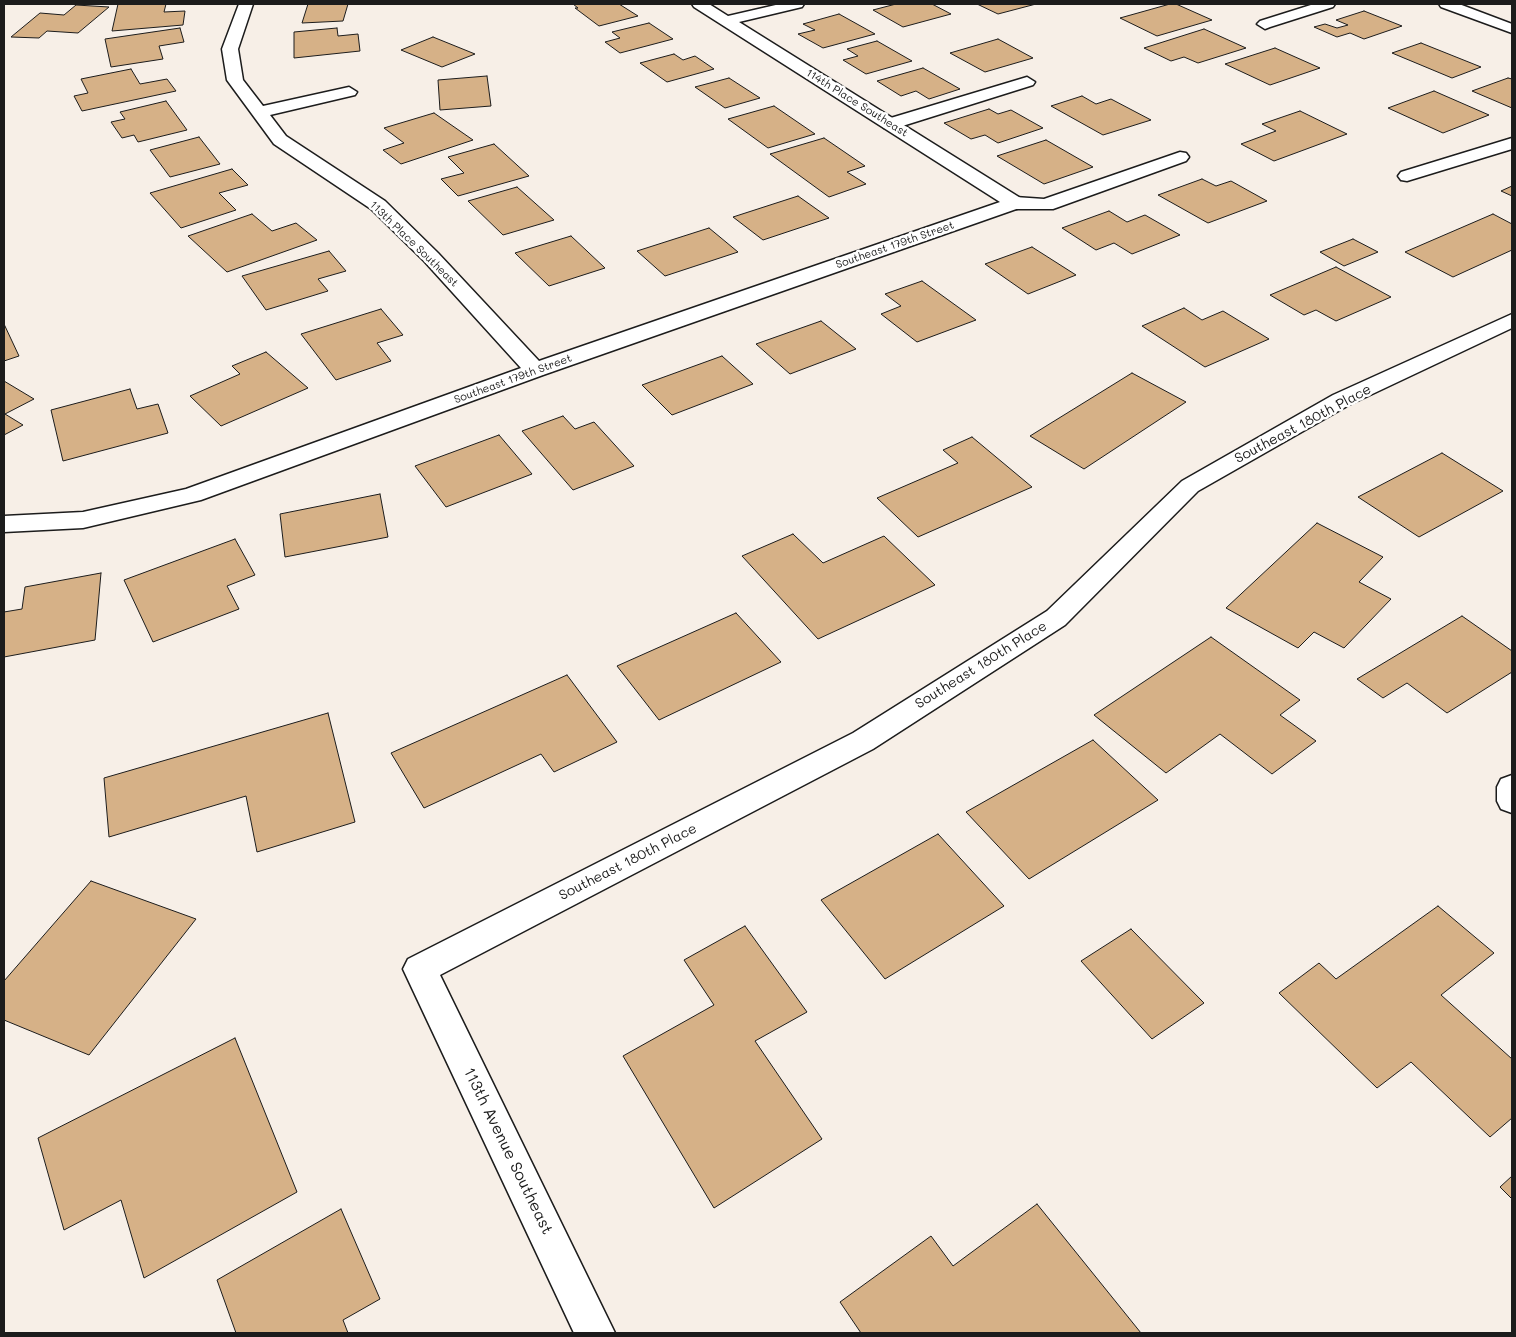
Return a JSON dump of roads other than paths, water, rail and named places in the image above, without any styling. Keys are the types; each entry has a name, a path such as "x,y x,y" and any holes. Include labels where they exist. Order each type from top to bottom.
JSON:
{"street":[{"name":"113th Place Southeast","path":"246,4 230,49 235,80 280,140 378,205 431,257 536,370"},
{"name":"114th Place Southeast","path":"699,4 1015,203"},
{"path":"726,21 797,4"},
{"path":"1265,24 1328,4"},
{"path":"1446,4 1512,29"},
{"path":"890,124 1027,82"},
{"path":"259,112 349,92"},
{"path":"1407,176 1512,143"},
{"path":"1015,203 1046,205 1180,157"},
{"name":"Southeast 179th Street","path":"4,524 83,520 192,495 536,370 1015,203"},
{"name":"Southeast 180th Place","path":"420,969 863,740 1056,618 1190,486 1341,400 1512,320"},
{"path":"1512,787 1512,801"},
{"name":"113th Avenue Southeast","path":"420,969 595,1333"}]}
